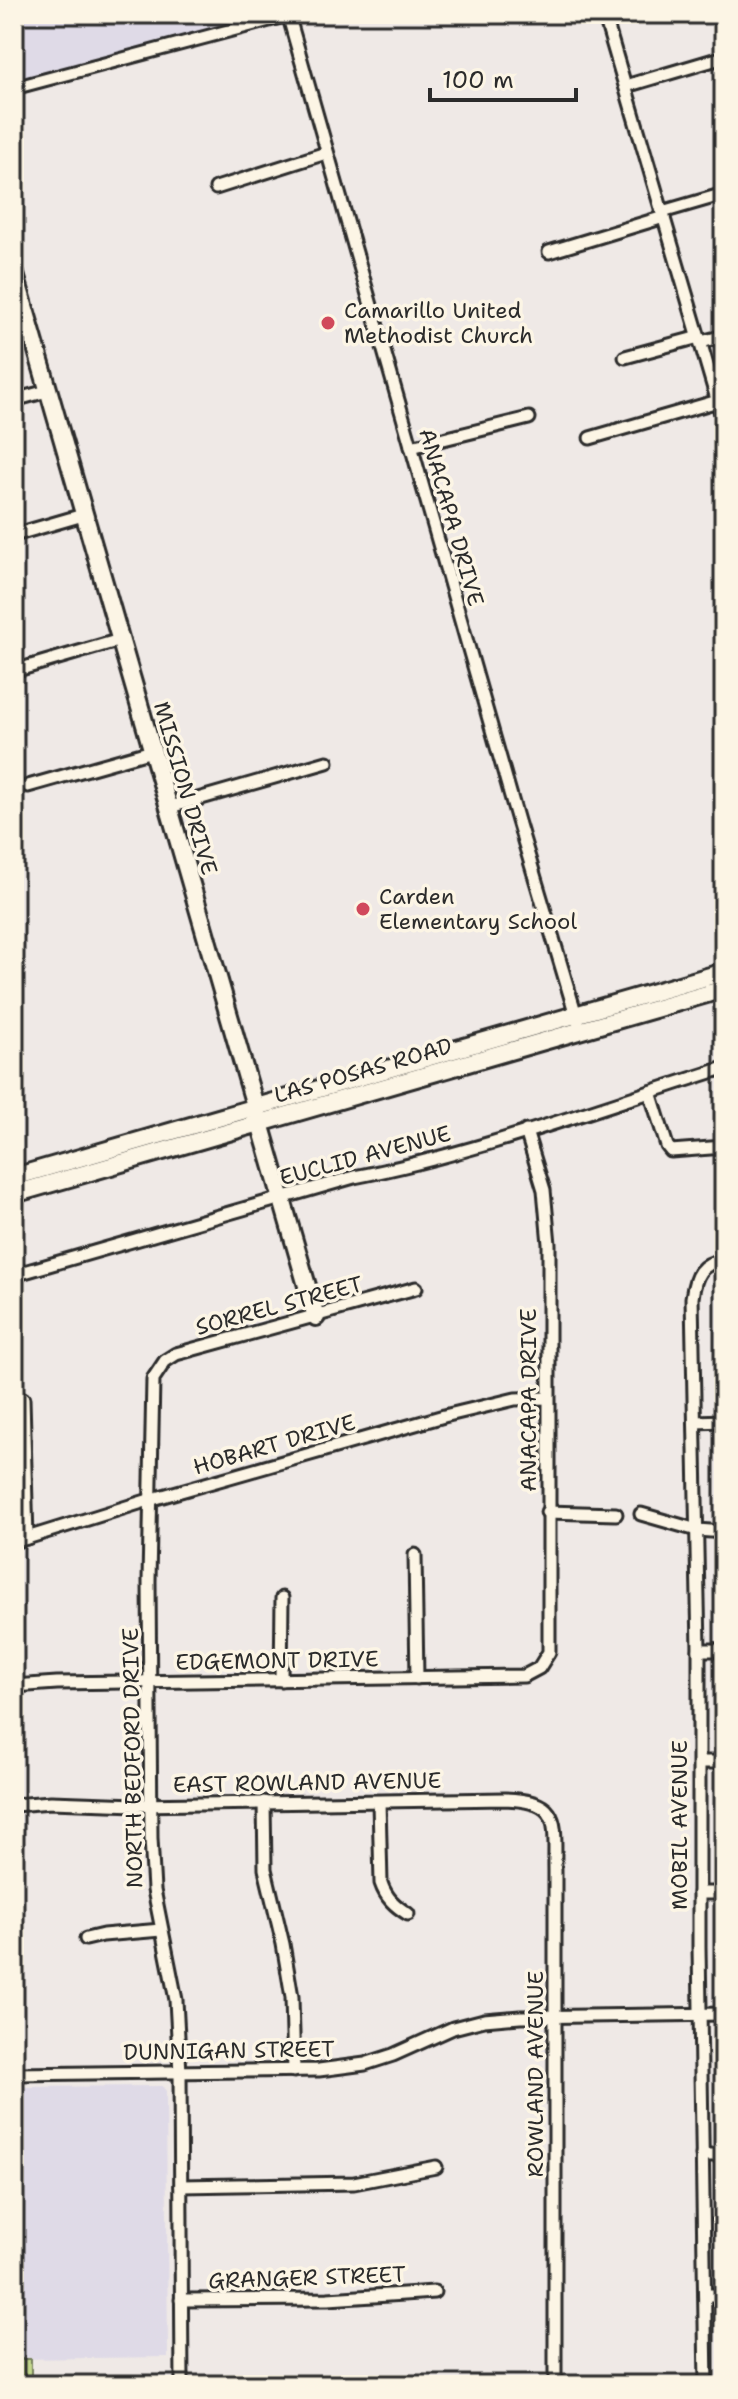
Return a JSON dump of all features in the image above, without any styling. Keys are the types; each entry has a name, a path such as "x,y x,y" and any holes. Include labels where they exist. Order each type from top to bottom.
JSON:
{"main road":[{"name":"MISSION DRIVE","path":"14,271 316,1317"},
{"name":"LAS POSAS ROAD","path":"578,1023 724,972"},
{"name":"LAS POSAS ROAD","path":"14,1177 257,1114 578,1023 724,989"},
{"name":"LAS POSAS ROAD","path":"14,1194 257,1114"}],"street":[{"path":"604,14 724,423"},
{"path":"14,88 290,15"},
{"name":"ANACAPA DRIVE","path":"290,15 326,153 578,1023"},
{"path":"626,86 724,57"},
{"path":"216,188 326,153"},
{"path":"549,252 724,194"},
{"path":"625,357 724,336"},
{"path":"14,400 47,391"},
{"path":"590,438 718,401"},
{"path":"411,447 529,418"},
{"path":"14,535 83,515"},
{"path":"14,671 120,640"},
{"path":"28,786 152,751"},
{"path":"170,807 327,762"},
{"name":"EUCLID AVENUE","path":"14,1275 526,1131 724,1068"},
{"path":"650,1092 671,1151 724,1147"},
{"name":"ANACAPA DRIVE","path":"526,1131 544,1190 548,1218 549,1652 539,1668"},
{"name":"MOBIL AVENUE","path":"706,2385 700,2015 699,1650 692,1298 694,1280 701,1268 724,1259"},
{"name":"SORREL STREET","path":"157,1369 176,1354 416,1288"},
{"name":"NORTH BEDFORD DRIVE","path":"157,1369 151,1404 149,1500 151,1804 153,1875 176,2000 180,2073 182,2385"},
{"name":"HOBART DRIVE","path":"14,1542 149,1500 491,1404 533,1397 548,1398"},
{"path":"23,1399 27,1538"},
{"path":"695,1422 724,1421"},
{"path":"547,1512 616,1514"},
{"path":"641,1514 697,1530 724,1532"},
{"path":"415,1555 417,1678"},
{"path":"281,1680 282,1598"},
{"path":"699,1650 724,1650"},
{"name":"EDGEMONT DRIVE","path":"14,1686 524,1676 539,1668"},
{"path":"700,1762 724,1762"},
{"name":"EAST ROWLAND AVENUE","path":"14,1805 51,1802 151,1804 505,1799"},
{"name":"ROWLAND AVENUE","path":"505,1799 534,1801 553,1821 555,2385"},
{"path":"264,1802 265,1869 292,1997 294,2071"},
{"path":"379,1802 381,1883 391,1901 408,1914"},
{"path":"699,1893 724,1893"},
{"path":"86,1939 161,1930"},
{"name":"DUNNIGAN STREET","path":"14,2074 341,2069 393,2055 453,2028 484,2020 724,2014"},
{"path":"702,2155 724,2155"},
{"path":"181,2186 354,2183 436,2167"},
{"name":"GRANGER STREET","path":"181,2300 328,2299 434,2292"},
{"path":"705,2295 724,2295"}],"shaded area":[{"path":"14,14 262,14 14,80"},
{"path":"162,2086 166,2091 168,2357 14,2359 14,2087"}],"green space":[{"path":"14,2359 31,2359 31,2385 14,2385"}],"place":[{"name":"Camarillo United Methodist Church","path":"328,323"},
{"name":"Carden Elementary School","path":"363,909"}]}
